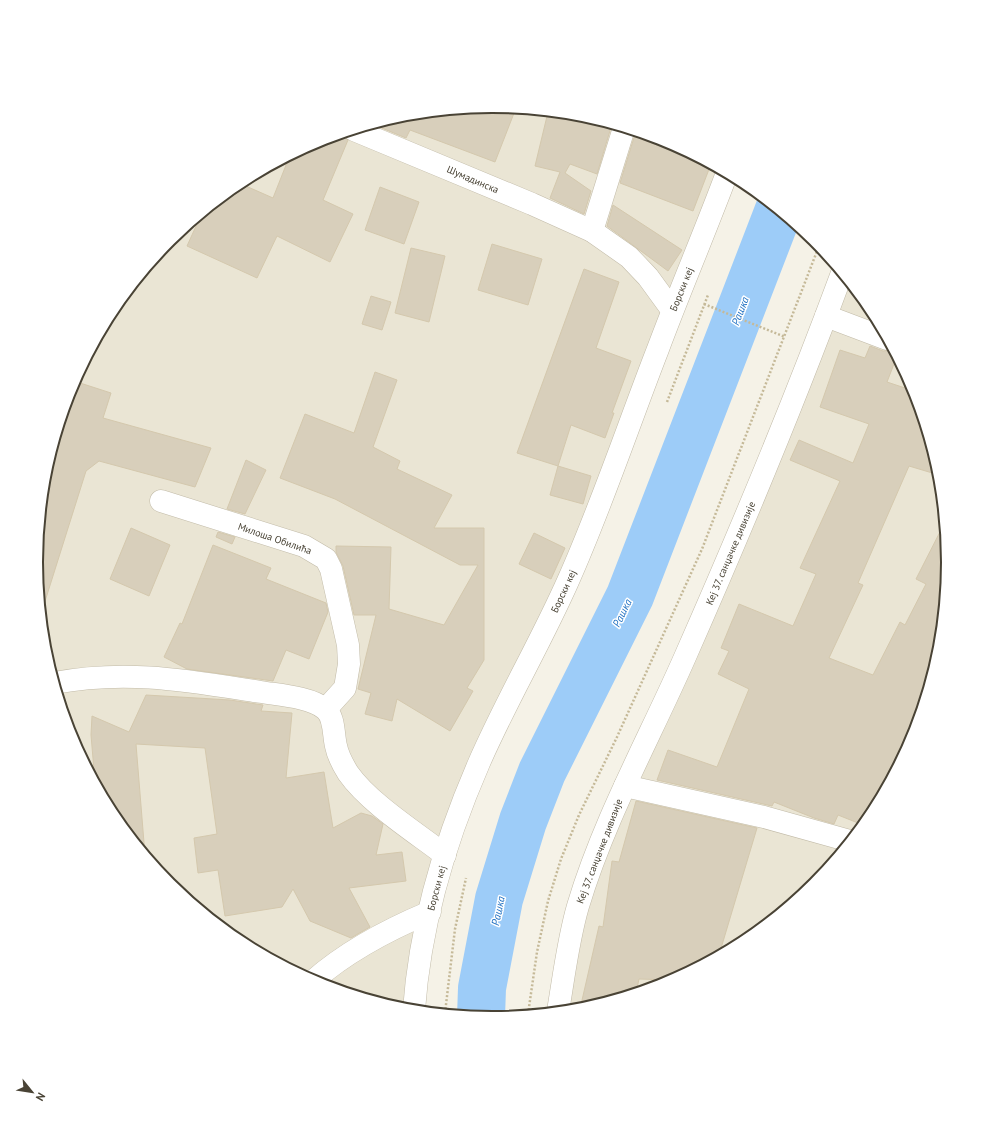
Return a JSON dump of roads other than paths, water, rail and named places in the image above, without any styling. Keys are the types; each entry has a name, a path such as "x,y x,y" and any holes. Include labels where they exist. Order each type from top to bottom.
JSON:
{"street":[{"name":"Шумадинска","path":"361,133 532,204 592,231 629,257 648,277 672,310"},
{"path":"592,231 623,133"},
{"name":"Борски кеј","path":"415,1004 416,986 430,912 444,855 480,761 546,627 583,545 672,310 725,179"},
{"name":"Кеј 37. санџачке дивизије","path":"559,1006 569,945 578,907 603,836 663,706 735,543 840,279"},
{"path":"826,316 880,336"},
{"name":"Милоша Обилића","path":"161,501 304,546 326,559 331,569 341,611 348,645 349,664 345,688 326,709"},
{"path":"59,682 93,676 170,678 294,698 326,709 332,719 336,746 342,763 360,788 444,855"},
{"name":"Кеј 37. санџачке дивизије","path":"625,786 681,797 764,817 845,839"},
{"path":"319,977 353,951 374,938 395,926 430,912"}],"waterway":[{"name":"Рашка","path":"481,1011 482,988 499,899 523,821 542,772 630,596 777,215"}]}
